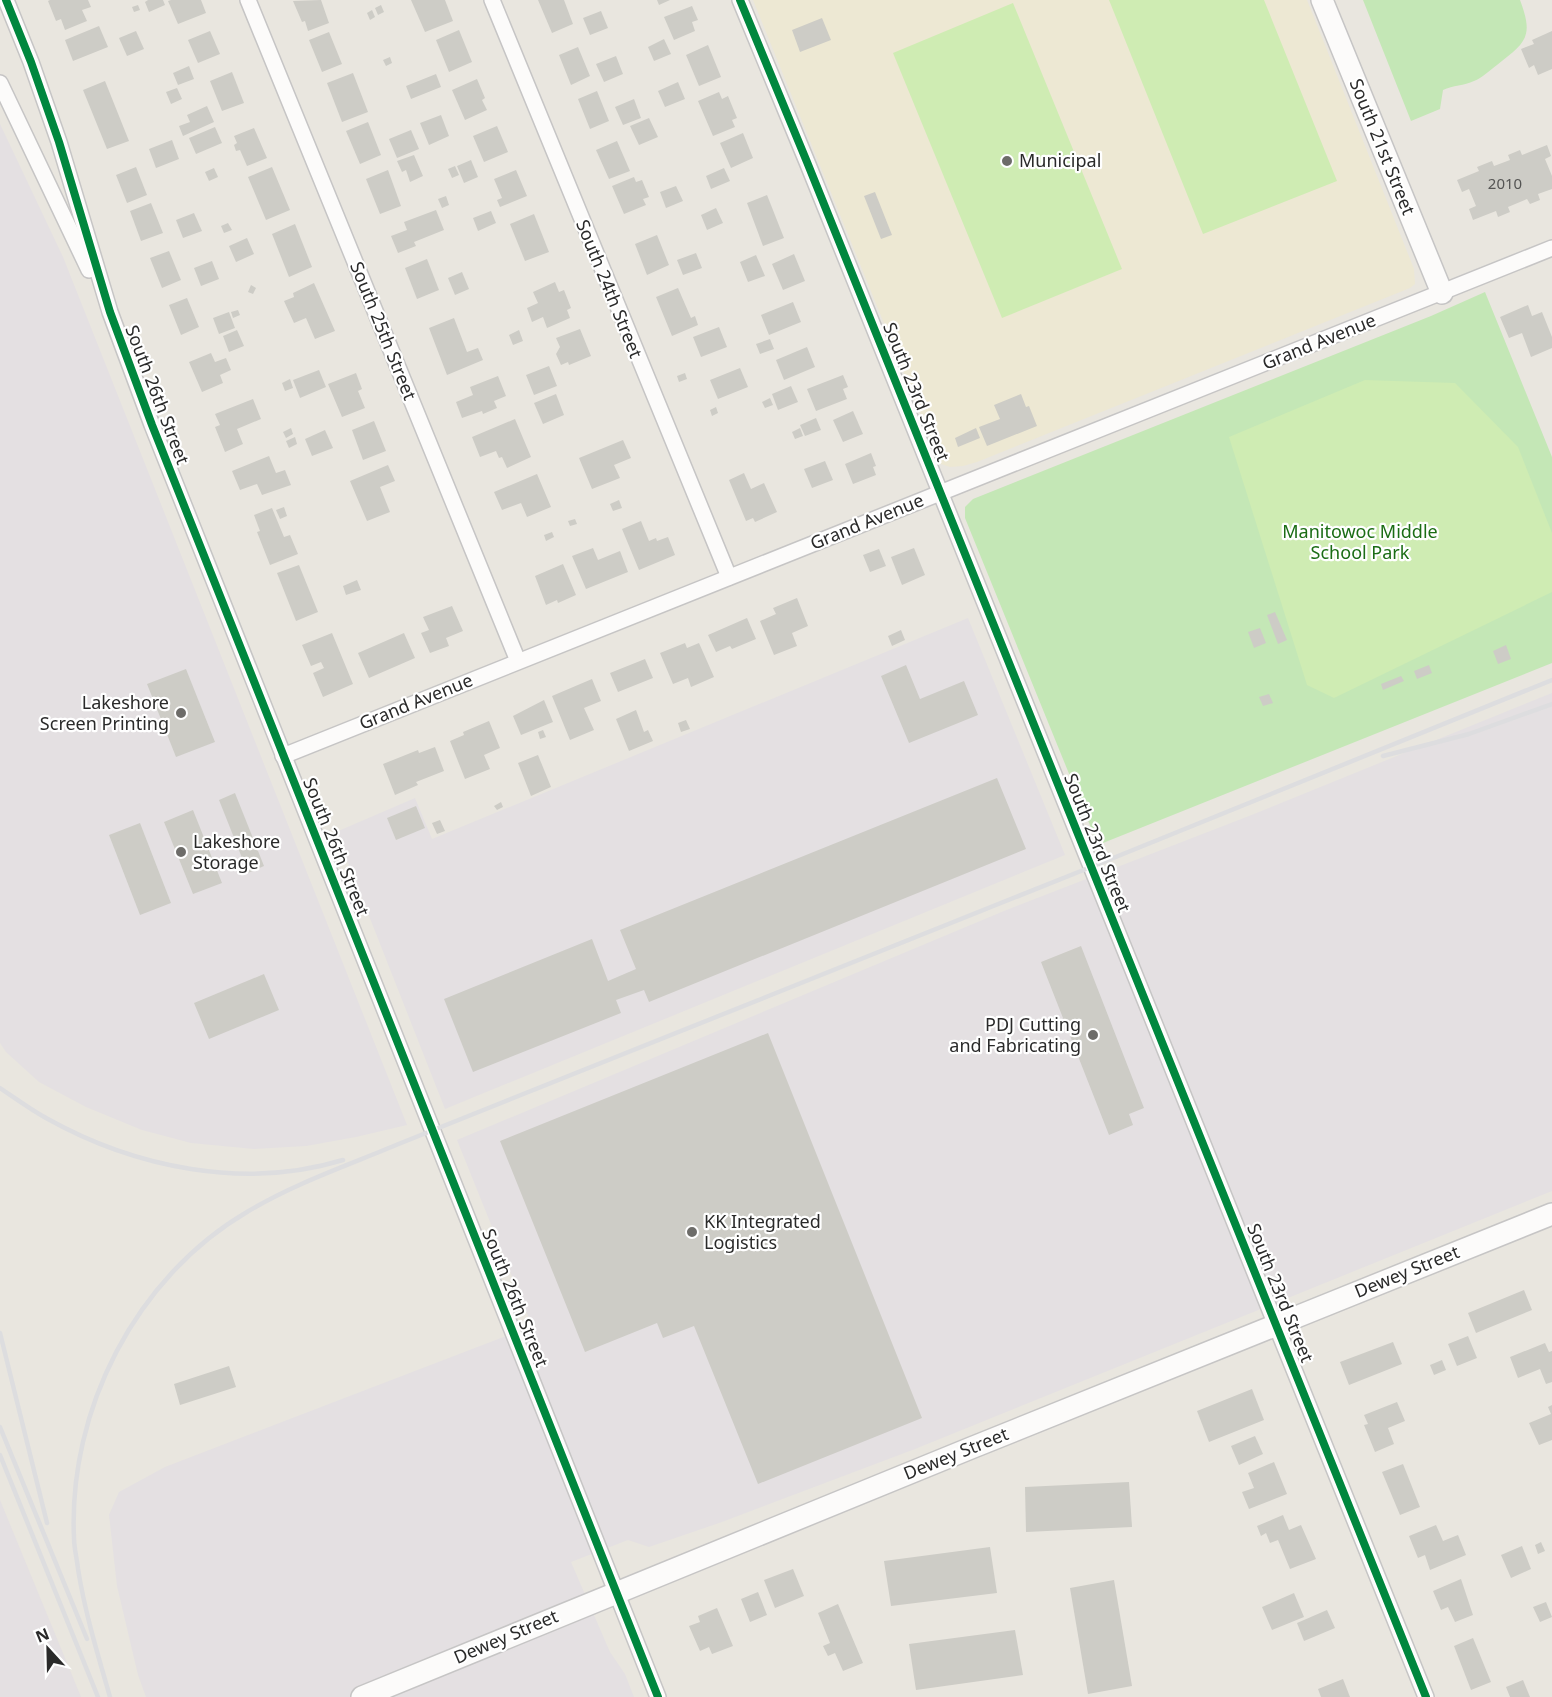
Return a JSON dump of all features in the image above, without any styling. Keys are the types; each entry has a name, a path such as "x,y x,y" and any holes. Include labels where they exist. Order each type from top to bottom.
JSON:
{"street":[{"name":"South 26th Street","path":"6,0 60,142 110,312 152,425 658,1697"},
{"name":"South 25th Street","path":"248,0 518,661"},
{"name":"South 24th Street","path":"492,0 729,577"},
{"name":"South 23rd Street","path":"740,0 1426,1697"},
{"name":"South 21st Street","path":"1322,0 1442,292"},
{"name":"South 26th Street","path":"0,83 110,312"},
{"name":"Grand Avenue","path":"283,756 1552,248"},
{"name":"Dewey Street","path":"363,1697 1276,1324 1551,1219"}],"shaded area":[{"path":"753,0 1307,0 1414,269 1415,284 1410,288 977,462 950,467 941,464"},
{"path":"0,124 63,257 407,1125 306,1146 254,1149 191,1143 142,1130 86,1107 39,1082 6,1052 0,1043"},
{"path":"968,618 1065,855 445,1109 336,832 415,798 432,839"},
{"path":"1552,693 1552,1191 915,1449 722,1522 649,1547 628,1540 571,1562 610,1652 625,1674 634,1697 146,1697 138,1675 117,1586 109,1515 119,1492 165,1467 532,1326 457,1140 1004,911 1249,816"},
{"path":"0,1500 81,1697 0,1697"}],"green space":[{"path":"1109,0 1264,0 1337,181 1203,234"},
{"path":"1363,0 1520,0 1527,31 1521,44 1486,74 1470,83 1443,90 1440,109 1411,121"},
{"name":"Municipal","path":"1013,3 1122,269 1002,318 893,53"},
{"name":"Manitowoc Middle School Park","path":"1485,292 1552,457 1552,663 1098,845 965,518 965,507 973,499 1431,316"},
{"path":"1365,380 1455,383 1518,447 1552,533 1552,592 1334,698 1307,685 1229,437"}],"building":[{"path":"88,0 91,7 82,10 87,21 65,30 61,19 56,21 48,1"},
{"path":"163,0 165,5 149,12 145,2"},
{"path":"201,0 206,13 178,24 168,1"},
{"path":"321,0 329,23 308,31 293,1"},
{"path":"411,0 445,0 453,21 425,32"},
{"path":"538,0 564,0 573,24 552,33"},
{"path":"657,0 670,0 659,5"},
{"path":"138,5 140,10 134,12 132,7"},
{"path":"381,5 384,12 378,15 375,8"},
{"path":"692,6 698,20 692,22 695,31 674,40 664,17"},
{"path":"372,10 375,17 370,20 367,13"},
{"path":"601,11 608,28 590,35 583,18"},
{"path":"822,18 831,40 800,52 792,30"},
{"path":"99,26 108,47 73,61 65,40"},
{"path":"459,30 472,62 449,72 436,40"},
{"path":"136,31 144,49 127,56 119,38"},
{"path":"210,31 220,54 198,63 188,40"},
{"path":"1552,31 1552,69 1538,75 1534,65 1529,68 1521,49 1534,44 1532,40"},
{"path":"329,32 342,64 322,72 309,40"},
{"path":"664,39 671,54 654,61 648,47"},
{"path":"708,45 721,77 699,86 686,55"},
{"path":"578,47 590,76 571,85 559,55"},
{"path":"616,56 623,74 604,82 596,64"},
{"path":"390,57 392,63 386,66 383,60"},
{"path":"189,66 194,79 178,85 173,73"},
{"path":"232,72 244,103 222,111 210,81"},
{"path":"353,73 368,112 342,122 327,83"},
{"path":"436,74 441,87 411,99 406,86"},
{"path":"477,79 487,110 465,120 452,90"},
{"path":"105,81 129,141 107,149 83,90"},
{"path":"678,82 685,99 665,107 658,91"},
{"path":"177,88 182,99 171,104 166,92"},
{"path":"597,91 609,121 590,129 578,99"},
{"path":"719,92 722,99 728,96 737,118 732,120 735,127 713,136 698,101"},
{"path":"634,99 641,118 623,125 615,107"},
{"path":"207,106 214,122 183,136 179,126 190,122 187,115"},
{"path":"441,115 449,136 429,145 420,123"},
{"path":"649,118 658,137 639,145 630,126"},
{"path":"368,122 381,155 360,164 346,131"},
{"path":"497,126 508,152 484,162 473,136"},
{"path":"215,127 222,143 196,154 189,138"},
{"path":"254,128 267,158 247,166 240,150 236,151 234,145 237,143 234,136"},
{"path":"411,130 419,149 397,158 389,139"},
{"path":"743,133 753,158 731,168 720,143"},
{"path":"172,140 179,159 156,168 149,149"},
{"path":"617,141 630,171 609,179 596,150"},
{"path":"1547,145 1551,156 1545,159 1552,176 1552,189 1538,194 1540,200 1530,204 1527,199 1508,207 1510,212 1498,217 1496,211 1473,220 1469,209 1476,206 1469,189 1462,192 1457,180 1479,171 1477,167 1492,161 1494,166 1510,160 1508,155 1520,150 1522,155"},
{"path":"414,155 423,176 410,182 406,170 402,172 397,161"},
{"path":"471,160 478,177 464,183 457,166"},
{"path":"455,166 459,175 452,178 448,169"},
{"path":"136,167 147,195 127,203 116,175"},
{"path":"272,167 290,210 266,220 248,177"},
{"path":"214,168 218,177 209,181 205,172"},
{"path":"724,168 730,181 711,189 706,176"},
{"path":"388,170 401,206 380,214 366,179"},
{"path":"516,170 527,196 500,207 497,200 502,198 494,179"},
{"path":"634,177 636,182 642,180 649,197 643,199 646,205 624,214 612,186"},
{"path":"676,186 683,201 666,208 660,192"},
{"path":"875,192 892,235 881,239 864,196"},
{"path":"767,195 784,238 763,246 747,203"},
{"path":"446,196 449,205 442,208 438,199"},
{"path":"151,203 163,233 141,241 130,211"},
{"path":"716,208 723,223 707,230 701,215"},
{"path":"436,210 444,230 414,242 416,246 398,253 391,236 407,230 404,222"},
{"path":"491,211 496,223 478,231 473,218"},
{"path":"194,213 202,231 183,238 176,220"},
{"path":"534,214 549,252 525,261 510,224"},
{"path":"228,223 232,230 224,233 221,226"},
{"path":"295,224 312,267 289,277 272,234"},
{"path":"657,235 669,265 647,275 635,244"},
{"path":"247,238 254,254 236,262 229,246"},
{"path":"169,251 181,280 162,288 150,258"},
{"path":"696,253 702,268 683,275 677,260"},
{"path":"794,254 805,281 783,290 772,264"},
{"path":"756,255 765,276 748,282 740,262"},
{"path":"427,259 439,290 417,299 405,268"},
{"path":"212,261 219,279 201,286 194,268"},
{"path":"462,272 469,289 455,295 448,278"},
{"path":"555,282 559,292 564,290 571,308 567,310 570,318 547,328 543,317 532,322 527,308 538,303 533,292"},
{"path":"314,283 335,331 315,339 306,318 294,323 284,301 294,297 293,293"},
{"path":"251,285 256,288 253,294 248,292"},
{"path":"678,288 691,318 695,316 698,325 672,336 656,297"},
{"path":"187,298 199,327 181,335 169,305"},
{"path":"793,302 801,322 769,335 761,315"},
{"path":"1528,305 1532,316 1542,312 1552,337 1552,348 1531,357 1522,333 1509,338 1500,317"},
{"path":"238,310 240,315 233,318 231,312"},
{"path":"229,312 235,328 219,334 213,318"},
{"path":"454,318 467,352 478,348 483,360 447,375 429,328"},
{"path":"719,327 727,347 701,357 693,337"},
{"path":"580,329 591,356 569,365 568,362 561,365 556,354 560,347 556,338"},
{"path":"237,330 244,346 229,352 223,336"},
{"path":"519,330 523,341 513,345 509,335"},
{"path":"770,339 774,349 760,354 756,344"},
{"path":"807,347 815,367 784,380 776,360"},
{"path":"211,353 215,362 226,358 231,370 220,375 223,383 202,392 189,362"},
{"path":"549,366 557,386 534,395 526,375"},
{"path":"740,368 748,387 718,399 710,380"},
{"path":"319,370 326,387 300,398 293,380"},
{"path":"356,373 362,389 358,391 365,408 342,417 328,384"},
{"path":"685,373 687,379 679,382 677,376"},
{"path":"843,375 848,387 843,389 847,399 816,411 807,389"},
{"path":"498,376 506,396 494,401 497,408 483,414 482,411 462,418 456,402 473,395 470,387"},
{"path":"290,379 293,388 285,391 282,383"},
{"path":"791,386 798,402 778,410 772,394"},
{"path":"556,394 564,415 543,424 534,403"},
{"path":"1021,394 1037,426 987,446 979,427 1000,419 994,405"},
{"path":"770,398 773,405 765,408 762,402"},
{"path":"253,399 261,419 237,429 243,444 225,452 215,427 220,425 215,414"},
{"path":"716,407 718,413 712,416 710,410"},
{"path":"853,411 863,434 843,442 833,420"},
{"path":"816,418 821,430 805,436 800,425"},
{"path":"515,419 531,457 507,468 496,451 480,457 472,437"},
{"path":"374,421 386,451 363,460 352,430"},
{"path":"291,428 293,434 286,438 283,432"},
{"path":"800,428 803,436 795,439 792,432"},
{"path":"976,428 980,438 958,447 955,438"},
{"path":"325,430 333,448 312,456 305,439"},
{"path":"295,437 297,444 289,448 286,441"},
{"path":"623,440 631,458 614,465 620,478 592,489 579,458"},
{"path":"871,453 876,466 873,467 876,475 853,484 845,464"},
{"path":"269,456 276,473 285,470 291,485 262,495 257,484 240,490 232,471"},
{"path":"825,461 833,480 812,488 804,469"},
{"path":"388,465 395,481 380,487 390,512 367,521 350,481"},
{"path":"744,473 751,489 764,483 777,512 755,522 753,518 746,521 729,480"},
{"path":"537,474 551,507 527,517 521,503 502,510 494,492"},
{"path":"619,500 622,508 613,511 610,504"},
{"path":"284,507 287,516 280,519 276,510"},
{"path":"272,508 284,537 290,535 298,554 270,565 257,532 260,531 254,515"},
{"path":"575,519 577,524 570,526 568,521"},
{"path":"641,521 649,541 668,537 675,555 639,570 622,529"},
{"path":"552,532 554,537 546,541 544,535"},
{"path":"593,548 598,560 620,551 628,572 586,589 572,556"},
{"path":"914,548 925,575 902,585 891,557"},
{"path":"879,549 886,566 870,572 863,555"},
{"path":"563,564 576,595 558,603 557,600 546,605 535,576"},
{"path":"299,565 318,612 296,621 277,573"},
{"path":"357,580 361,590 346,595 343,586"},
{"path":"797,598 808,626 792,633 797,646 774,655 760,621 776,614 773,608"},
{"path":"452,606 463,631 446,638 449,646 430,653 421,633 429,630 423,617"},
{"path":"1275,612 1287,640 1278,644 1267,615"},
{"path":"747,618 756,639 732,649 730,646 716,652 708,635"},
{"path":"1260,628 1266,643 1254,648 1248,632"},
{"path":"901,630 905,640 892,646 888,636"},
{"path":"332,633 353,684 323,697 313,673 324,668 321,662 311,666 302,645"},
{"path":"404,633 415,658 369,678 358,653"},
{"path":"685,643 687,648 699,643 714,677 691,687 688,678 673,684 660,653"},
{"path":"1506,645 1511,659 1498,664 1493,651"},
{"path":"645,659 653,678 618,692 610,673"},
{"path":"906,665 920,699 964,681 978,715 909,743 881,676"},
{"path":"1429,665 1432,673 1417,679 1414,671"},
{"name":"Lakeshore Screen Printing","path":"186,669 215,742 176,757 147,684"},
{"path":"1401,676 1404,681 1383,690 1381,684"},
{"path":"592,679 601,701 584,708 594,730 570,740 552,696"},
{"path":"1269,694 1273,703 1263,706 1259,697"},
{"path":"544,700 553,722 521,735 513,716"},
{"path":"636,710 644,732 648,730 653,741 629,751 616,719"},
{"path":"686,720 690,729 681,732 678,723"},
{"path":"489,721 500,748 484,755 490,769 465,779 450,741 464,735 463,732"},
{"path":"543,730 546,737 540,739 538,732"},
{"path":"435,747 444,771 416,782 418,785 395,795 383,764 418,750 419,753"},
{"path":"538,755 551,787 531,796 518,763"},
{"path":"997,778 1026,849 649,1002 644,990 616,1000 621,1013 473,1072 444,999 592,939 608,981 636,969 620,930"},
{"path":"235,793 264,866 248,873 219,800"},
{"path":"501,802 503,807 497,810 494,806"},
{"path":"416,806 425,828 396,840 387,818"},
{"path":"193,810 222,883 193,894 164,822"},
{"path":"440,820 445,831 437,834 432,823"},
{"path":"140,823 171,903 140,915 109,835"},
{"name":"PDJ Cutting and Fabricating","path":"1081,946 1144,1108 1129,1114 1133,1125 1109,1135 1041,962"},
{"path":"264,974 279,1010 209,1039 194,1003"},
{"name":"KK Integrated Logistics","path":"768,1033 922,1418 758,1484 694,1326 663,1338 657,1323 585,1352 500,1141"},
{"path":"1524,1290 1532,1310 1476,1333 1468,1313"},
{"path":"1468,1336 1477,1358 1457,1366 1448,1344"},
{"path":"1393,1342 1402,1364 1349,1385 1340,1362"},
{"path":"1545,1343 1549,1352 1552,1351 1552,1382 1546,1384 1540,1369 1518,1378 1510,1357"},
{"path":"1442,1360 1446,1370 1434,1375 1430,1365"},
{"path":"229,1366 236,1387 180,1405 174,1384"},
{"path":"1252,1389 1264,1420 1209,1442 1197,1411"},
{"path":"1397,1402 1405,1421 1388,1428 1394,1444 1375,1452 1364,1425 1368,1424 1364,1415"},
{"path":"1552,1405 1552,1440 1539,1445 1529,1423 1551,1414 1548,1407"},
{"path":"1255,1436 1263,1454 1239,1465 1231,1446"},
{"path":"1274,1462 1287,1494 1249,1509 1242,1492 1254,1488 1248,1473"},
{"path":"1403,1464 1420,1507 1400,1515 1382,1472"},
{"path":"1129,1482 1132,1527 1026,1532 1025,1487"},
{"path":"1283,1515 1289,1530 1301,1525 1316,1559 1290,1569 1278,1540 1270,1543 1266,1533 1261,1536 1257,1526"},
{"path":"1436,1525 1443,1541 1458,1535 1466,1555 1430,1570 1425,1555 1418,1558 1409,1536"},
{"path":"1541,1542 1545,1551 1538,1554 1535,1545"},
{"path":"1522,1546 1531,1569 1511,1578 1501,1555"},
{"path":"990,1547 997,1593 891,1606 884,1561"},
{"path":"793,1569 804,1596 775,1608 764,1580"},
{"path":"1461,1579 1473,1615 1455,1622 1448,1607 1441,1610 1433,1591"},
{"path":"1114,1580 1132,1686 1088,1694 1070,1588"},
{"path":"758,1592 767,1615 750,1622 741,1599"},
{"path":"1294,1593 1304,1617 1272,1630 1262,1607"},
{"path":"1546,1602 1552,1617 1540,1622 1533,1607"},
{"path":"838,1604 863,1663 843,1671 835,1653 828,1656 823,1646 830,1643 818,1613"},
{"path":"717,1608 733,1646 712,1654 709,1647 700,1651 689,1626 700,1622 698,1616"},
{"path":"1327,1610 1335,1628 1304,1641 1297,1623"},
{"path":"1015,1630 1023,1675 916,1690 909,1644"},
{"path":"1473,1638 1491,1682 1471,1690 1454,1646"},
{"path":"1343,1679 1350,1697 1321,1697 1318,1689"},
{"path":"1523,1680 1530,1697 1510,1697 1506,1687"}],"railway":[{"path":"110,1697 88,1618 74,1546 75,1490 83,1442 97,1396 117,1351 142,1310 172,1272 207,1239 247,1212 322,1175 1552,680"},
{"path":"1383,756 1469,734 1552,704"},
{"path":"0,1088 40,1115 80,1135 116,1150 191,1169 229,1173 268,1173 306,1169 343,1160"},
{"path":"0,1333 47,1523"},
{"path":"0,1427 87,1639"},
{"path":"0,1455 98,1697"}],"cycle path":[{"path":"6,0 59,142 110,312 152,425 658,1697"},
{"path":"740,0 1426,1697"}],"place":[{"name":"Municipal","path":"1007,161"},
{"name":"Lakeshore Screen Printing","path":"181,713"},
{"name":"Lakeshore Storage","path":"181,852"},
{"name":"PDJ Cutting and Fabricating","path":"1093,1035"},
{"name":"KK Integrated Logistics","path":"692,1232"}]}
